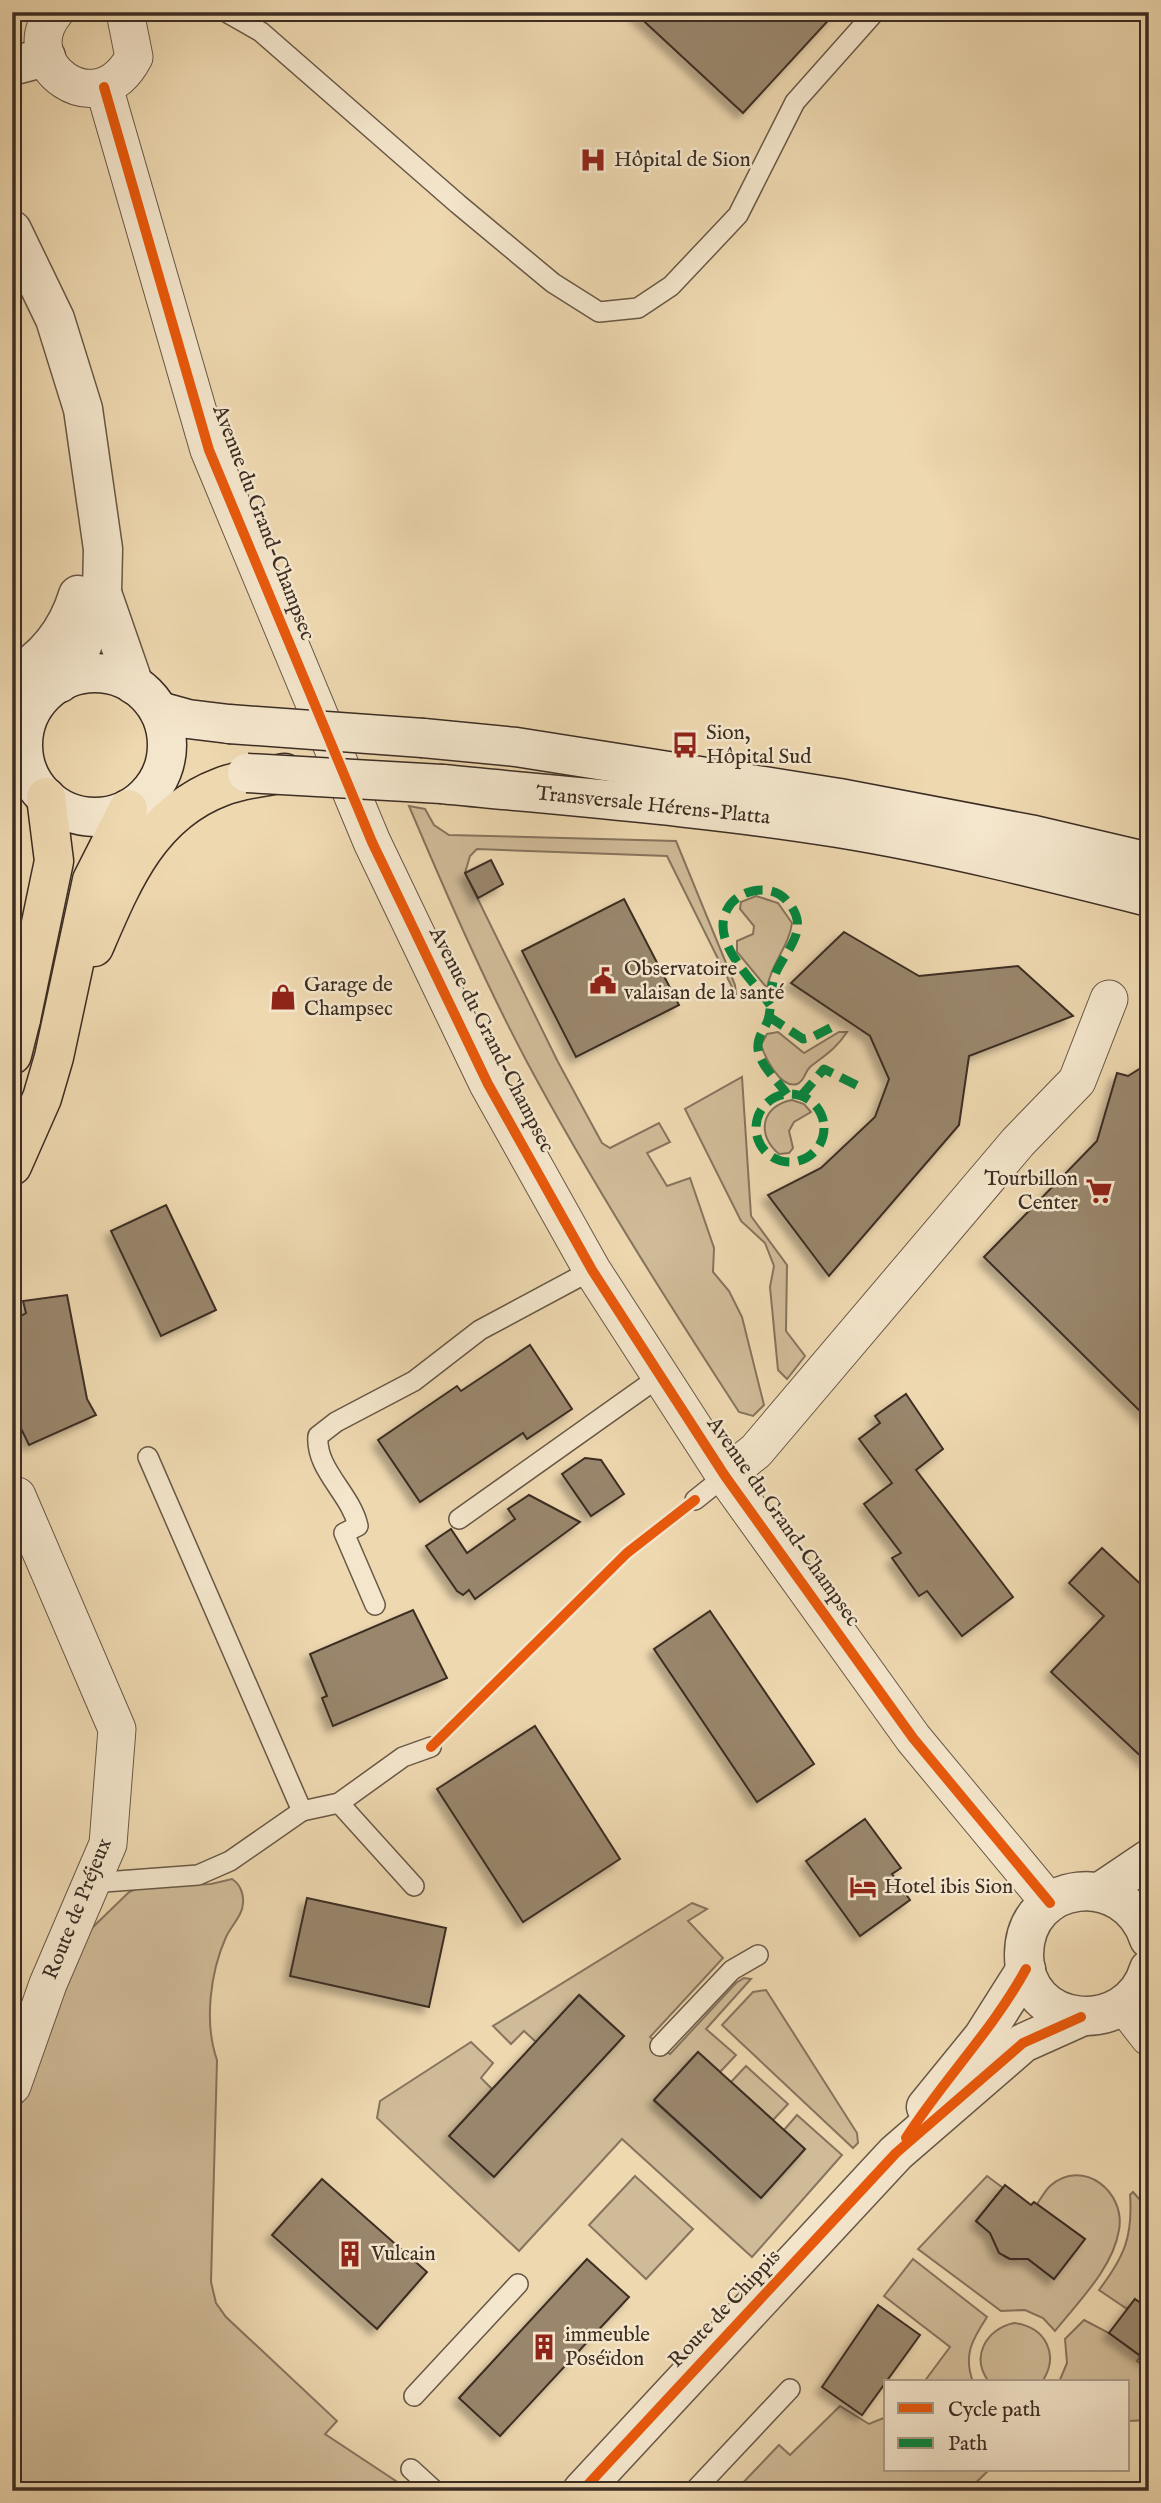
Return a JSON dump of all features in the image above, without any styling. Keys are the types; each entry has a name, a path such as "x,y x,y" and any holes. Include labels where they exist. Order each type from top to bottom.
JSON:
{"highway":[{"path":"62,1023 118,891 132,863 151,837 192,802 248,776"},
{"path":"12,1055 17,1001 54,861 30,783"},
{"path":"12,1166 42,1098 62,1023 92,880 140,799"}],"main road":[{"path":"12,230 46,298 83,409 103,549 102,593 79,654 31,691"},
{"path":"99,523 74,608 58,639 31,666 33,708 24,733 25,764 30,783 62,809 90,816 103,816 140,799 167,751 167,735 146,698 102,593"},
{"path":"31,691 75,676 104,673 146,698"},
{"name":"Transversale Hérens-Platta","path":"146,698 188,719 424,738 597,759 879,805 1034,835 1149,862"},
{"name":"Transversale Hérens-Platta","path":"140,799 216,775 288,773 608,800 837,828 929,844 1149,897"},
{"path":"1100,1892 1149,1859"},
{"path":"1081,2017 1063,2012 1045,2002 1033,1987 1026,1969 1025,1944 1034,1920 1050,1903 1079,1891 1100,1892 1127,1905 1147,1929"},
{"name":"Route de Chippis","path":"896,2153 935,2093 983,2037 1026,1969"},
{"path":"1124,2005 1139,1990 1149,1969"},
{"name":"Route de Chippis","path":"589,2488 896,2153 1023,2043 1081,2017 1111,2012 1124,2005"}],"street":[{"path":"55,12 29,61 76,87 104,87 117,80 134,57 131,13"},
{"name":"Avenue du Grand-Champsec","path":"104,87 209,450 372,842 488,1084 592,1270 725,1476 913,1738 1050,1903"},
{"name":"Avenue du Grand-Champsec","path":"725,1476 756,1451 1018,1142 1077,1081 1109,999"},
{"name":"Route de Préjeux","path":"12,2086 48,1984 108,1844 117,1730 15,1490"},
{"path":"1124,2005 1149,2037"}],"lane":[{"path":"226,12 261,32 553,283 599,312 639,308 671,286 738,215 795,102 875,12"},
{"path":"375,1605 344,1533 358,1526 355,1514 317,1451 318,1436 336,1422 414,1381 480,1330 592,1270"},
{"path":"459,1519 659,1377"},
{"path":"148,1457 302,1811"},
{"path":"695,1500 725,1476"},
{"path":"91,1883 198,1875 230,1861 302,1811 339,1803 403,1757 431,1747"},
{"path":"339,1803 414,1886"},
{"path":"660,2046 732,1970 758,1955"},
{"path":"414,2396 518,2284"},
{"path":"694,2491 790,2389"},
{"path":"411,2469 435,2491"}],"shaded area":[{"path":"409,806 425,809 434,825 449,835 676,841 735,985 736,995 667,856 477,849 470,856 465,873 558,1062 602,1143 610,1148 659,1123 670,1142 647,1153 667,1186 690,1178 714,1248 713,1272 729,1291 742,1317 764,1405 753,1416 739,1412 577,1152 511,1031"},
{"path":"756,896 778,903 792,923 767,988 737,952 737,941 753,934 754,926 740,909 741,902"},
{"path":"778,1032 804,1053 839,1032 847,1032 835,1047 810,1067 802,1081 791,1084 774,1071 761,1045 767,1034"},
{"path":"742,1077 751,1216 787,1265 786,1331 805,1356 787,1379 778,1370 770,1287 774,1266 765,1243 741,1221 685,1109"},
{"path":"792,1100 804,1104 811,1112 794,1122 789,1131 793,1148 789,1153 779,1154 767,1138 765,1122 774,1108"},
{"path":"232,1879 241,1890 242,1907 220,1951 210,2014 217,2060 211,2282 216,2303 226,2317 337,2421 325,2434 408,2489 12,2491 12,2131 67,1967 93,1927 129,1892 141,1887 211,1884"},
{"path":"692,1903 707,1909 688,1921 723,1958 650,2037 670,2054 736,1983 744,1978 751,1979 706,2029 736,2055 720,2072 698,2052 654,2101 760,2197 805,2149 784,2130 797,2115 842,2155 752,2257 622,2139 519,2251 377,2118 380,2101 471,2042 493,2063 481,2078 492,2089 450,2136 624,2036 580,1995 536,2042 524,2031 511,2044 493,2026"},
{"path":"766,1990 857,2133 858,2143 853,2148 722,2025 753,1992"},
{"path":"746,2066 788,2104 773,2120 731,2082"},
{"path":"1076,2175 1088,2177 1100,2183 1116,2203 1119,2230 1110,2258 1055,2331 1043,2318 1025,2310 1001,2311 918,2249 987,2176 1003,2188 976,2221 991,2233 999,2250 1006,2257 1025,2257 1054,2279 1085,2239 1037,2204 1046,2190 1063,2178"},
{"path":"635,2176 693,2229 646,2279 589,2225"},
{"path":"1133,2192 1149,2210 1149,2294 1141,2304 1135,2299 1127,2309 1099,2290 1121,2257 1125,2246 1130,2223 1130,2195"},
{"path":"913,2259 987,2317 977,2333 969,2356 972,2380 925,2380 950,2347 884,2296"},
{"path":"1084,2320 1109,2333 1140,2356 1137,2361 1149,2370 1149,2420 1130,2421 1130,2380 1060,2380 1067,2363 1065,2339"},
{"path":"1014,2323 1042,2336 1047,2344 1050,2362 1043,2380 988,2380 983,2373 981,2354 989,2338 1004,2326"},
{"path":"840,2406 869,2424 884,2418 884,2472 987,2472 967,2491 923,2491 914,2484 899,2491 735,2491 779,2445 790,2455"}],"building":[{"path":"634,12 836,12 743,113"},
{"path":"491,860 503,884 478,898 465,873"},
{"path":"624,899 679,1005 576,1057 522,951"},
{"path":"844,932 919,976 1018,966 1073,1016 969,1056 959,1125 829,1276 768,1195 821,1168 875,1117 889,1079 870,1036 791,983"},
{"name":"Tourbillon Center","path":"1149,1063 1149,1420 984,1257 1097,1141 1117,1073 1128,1076"},
{"path":"166,1205 216,1310 161,1336 111,1231"},
{"path":"67,1295 87,1399 96,1415 29,1445 12,1410 12,1321 26,1313 23,1301"},
{"path":"530,1345 572,1409 527,1439 523,1433 420,1502 378,1440 457,1386 461,1391"},
{"path":"906,1394 943,1449 916,1470 1013,1597 962,1636 927,1591 919,1596 892,1558 901,1553 864,1504 892,1483 859,1439 880,1423 875,1416"},
{"path":"585,1458 601,1460 624,1494 591,1516 562,1474"},
{"path":"529,1495 580,1522 475,1599 469,1590 463,1595 457,1591 426,1546 451,1529 467,1553 515,1519 508,1509"},
{"path":"1102,1548 1149,1592 1149,1764 1051,1672 1104,1616 1069,1583"},
{"path":"413,1610 447,1678 333,1726 322,1698 327,1696 310,1654"},
{"path":"710,1611 814,1764 757,1802 654,1649"},
{"path":"535,1726 620,1859 523,1922 437,1789"},
{"name":"Hotel ibis Sion","path":"865,1819 901,1868 892,1874 910,1900 860,1936 806,1861"},
{"path":"307,1898 446,1928 429,2007 290,1976"},
{"path":"579,1995 624,2036 494,2177 449,2136"},
{"path":"698,2052 805,2149 761,2198 654,2100"},
{"name":"Vulcain","path":"322,2179 427,2272 377,2329 272,2235"},
{"path":"1005,2185 1031,2205 1034,2202 1085,2239 1054,2279 1028,2259 1010,2259 999,2253 990,2233 976,2221"},
{"name":"immeuble Poséïdon","path":"587,2259 629,2297 500,2436 459,2398"},
{"path":"1135,2299 1149,2309 1149,2362 1109,2333"},
{"path":"878,2305 920,2335 887,2380 884,2380 884,2385 862,2415 822,2387"}],"marked path":[{"path":"770,1005 735,959 724,933 723,921 730,905 742,895 758,890 772,891 784,898 794,911 797,921 794,940 774,977 768,1020 758,1044 762,1061 787,1094"},
{"path":"768,1016 803,1039 834,1026"},
{"path":"801,1096 824,1069 860,1087"},
{"path":"790,1094 803,1097 814,1104 821,1115 824,1128 821,1141 814,1152 803,1159 790,1162 777,1159 766,1152 759,1141 756,1128 759,1115 766,1104 777,1097 790,1094"}],"cycle path":[{"path":"104,87 209,450 372,842 488,1084 592,1270 725,1476 913,1738 1050,1903"},
{"path":"431,1747 627,1553 695,1500"},
{"path":"906,2138 1013,1992 1026,1969"},
{"path":"582,2491 896,2153 1023,2043 1081,2017"}],"place":[{"name":"Hôpital de Sion","path":"593,160"},
{"name":"Sion, Hôpital Sud","path":"685,745"},
{"name":"Observatoire valaisan de la santé","path":"603,981"},
{"name":"Garage de Champsec","path":"283,997"},
{"name":"Tourbillon Center","path":"1099,1191"},
{"name":"Hotel ibis Sion","path":"863,1887"},
{"name":"Vulcain","path":"350,2254"},
{"name":"immeuble Poséïdon","path":"544,2347"}]}
